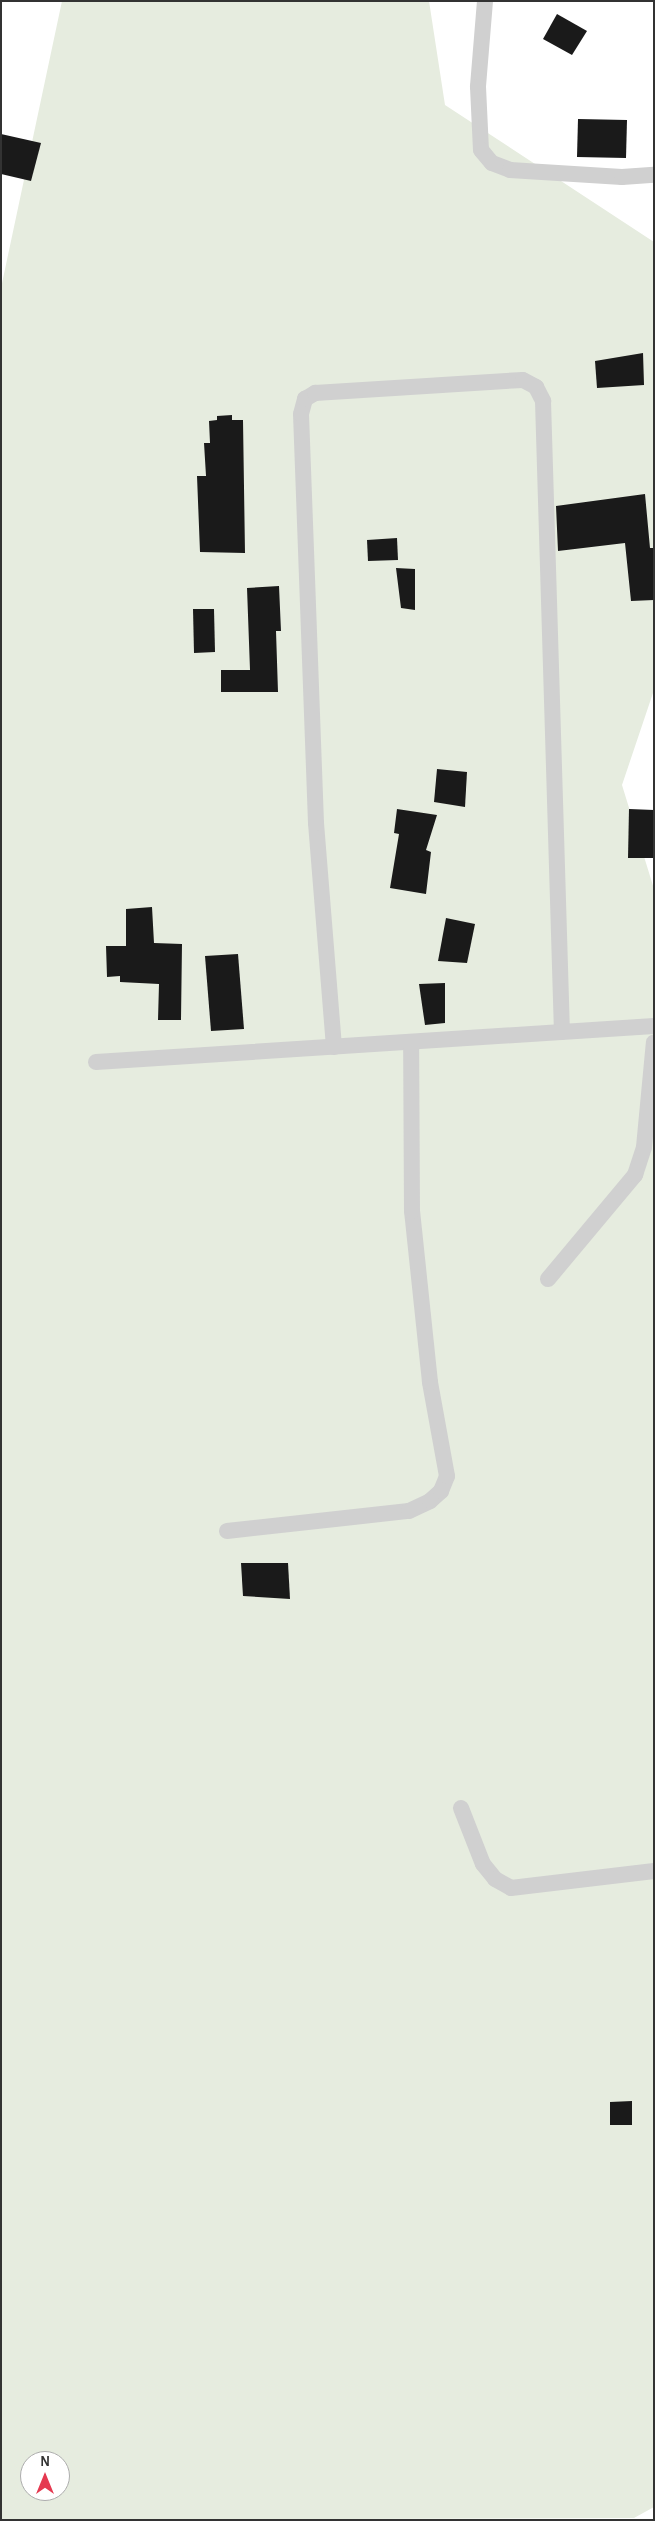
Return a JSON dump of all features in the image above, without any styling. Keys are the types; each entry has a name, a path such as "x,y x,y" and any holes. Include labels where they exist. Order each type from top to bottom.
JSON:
{"street":[{"path":"485,1 478,96 481,150 492,163 510,170 622,178 654,175"},
{"path":"334,1047 316,823 300,414 305,399 315,393 523,380 536,387 542,401 562,1032"},
{"path":"96,1062 654,1026"},
{"path":"548,1279 635,1174 644,1147 654,1042"},
{"path":"227,1531 409,1511 436,1496 448,1476 430,1382 412,1211 411,1043"},
{"path":"461,1808 483,1864 495,1879 511,1888 654,1871"}],"shaded area":[{"path":"62,1 429,1 445,105 654,242 654,690 622,785 654,889 654,2507 634,2518 1,2520 1,288"}],"building":[{"path":"557,14 587,31 572,55 543,39"},
{"path":"578,119 627,120 626,158 577,157"},
{"path":"1,134 41,143 31,181 1,174"},
{"path":"643,353 644,385 597,388 595,361"},
{"path":"232,415 232,420 243,420 245,553 200,552 197,476 206,476 204,443 210,443 209,421 217,420 217,416"},
{"path":"645,494 650,548 654,548 654,600 631,601 625,543 558,551 556,506"},
{"path":"397,538 398,560 368,561 367,540"},
{"path":"396,568 415,569 415,610 401,608"},
{"path":"279,586 281,631 276,631 278,692 221,692 221,670 250,670 247,588"},
{"path":"193,609 214,609 215,652 194,653"},
{"path":"437,769 467,772 465,807 434,802"},
{"path":"397,809 437,815 426,850 431,852 426,894 390,888 399,834 394,833"},
{"path":"629,809 654,810 654,858 628,858"},
{"path":"152,907 154,943 182,944 181,1020 158,1020 159,984 120,982 120,976 107,977 106,946 126,946 126,909"},
{"path":"446,918 475,924 467,963 438,961"},
{"path":"238,954 244,1029 211,1031 205,956"},
{"path":"445,983 445,1023 425,1025 419,984"},
{"path":"241,1563 288,1563 290,1599 243,1596"},
{"path":"632,2101 632,2125 610,2125 610,2102"}]}
